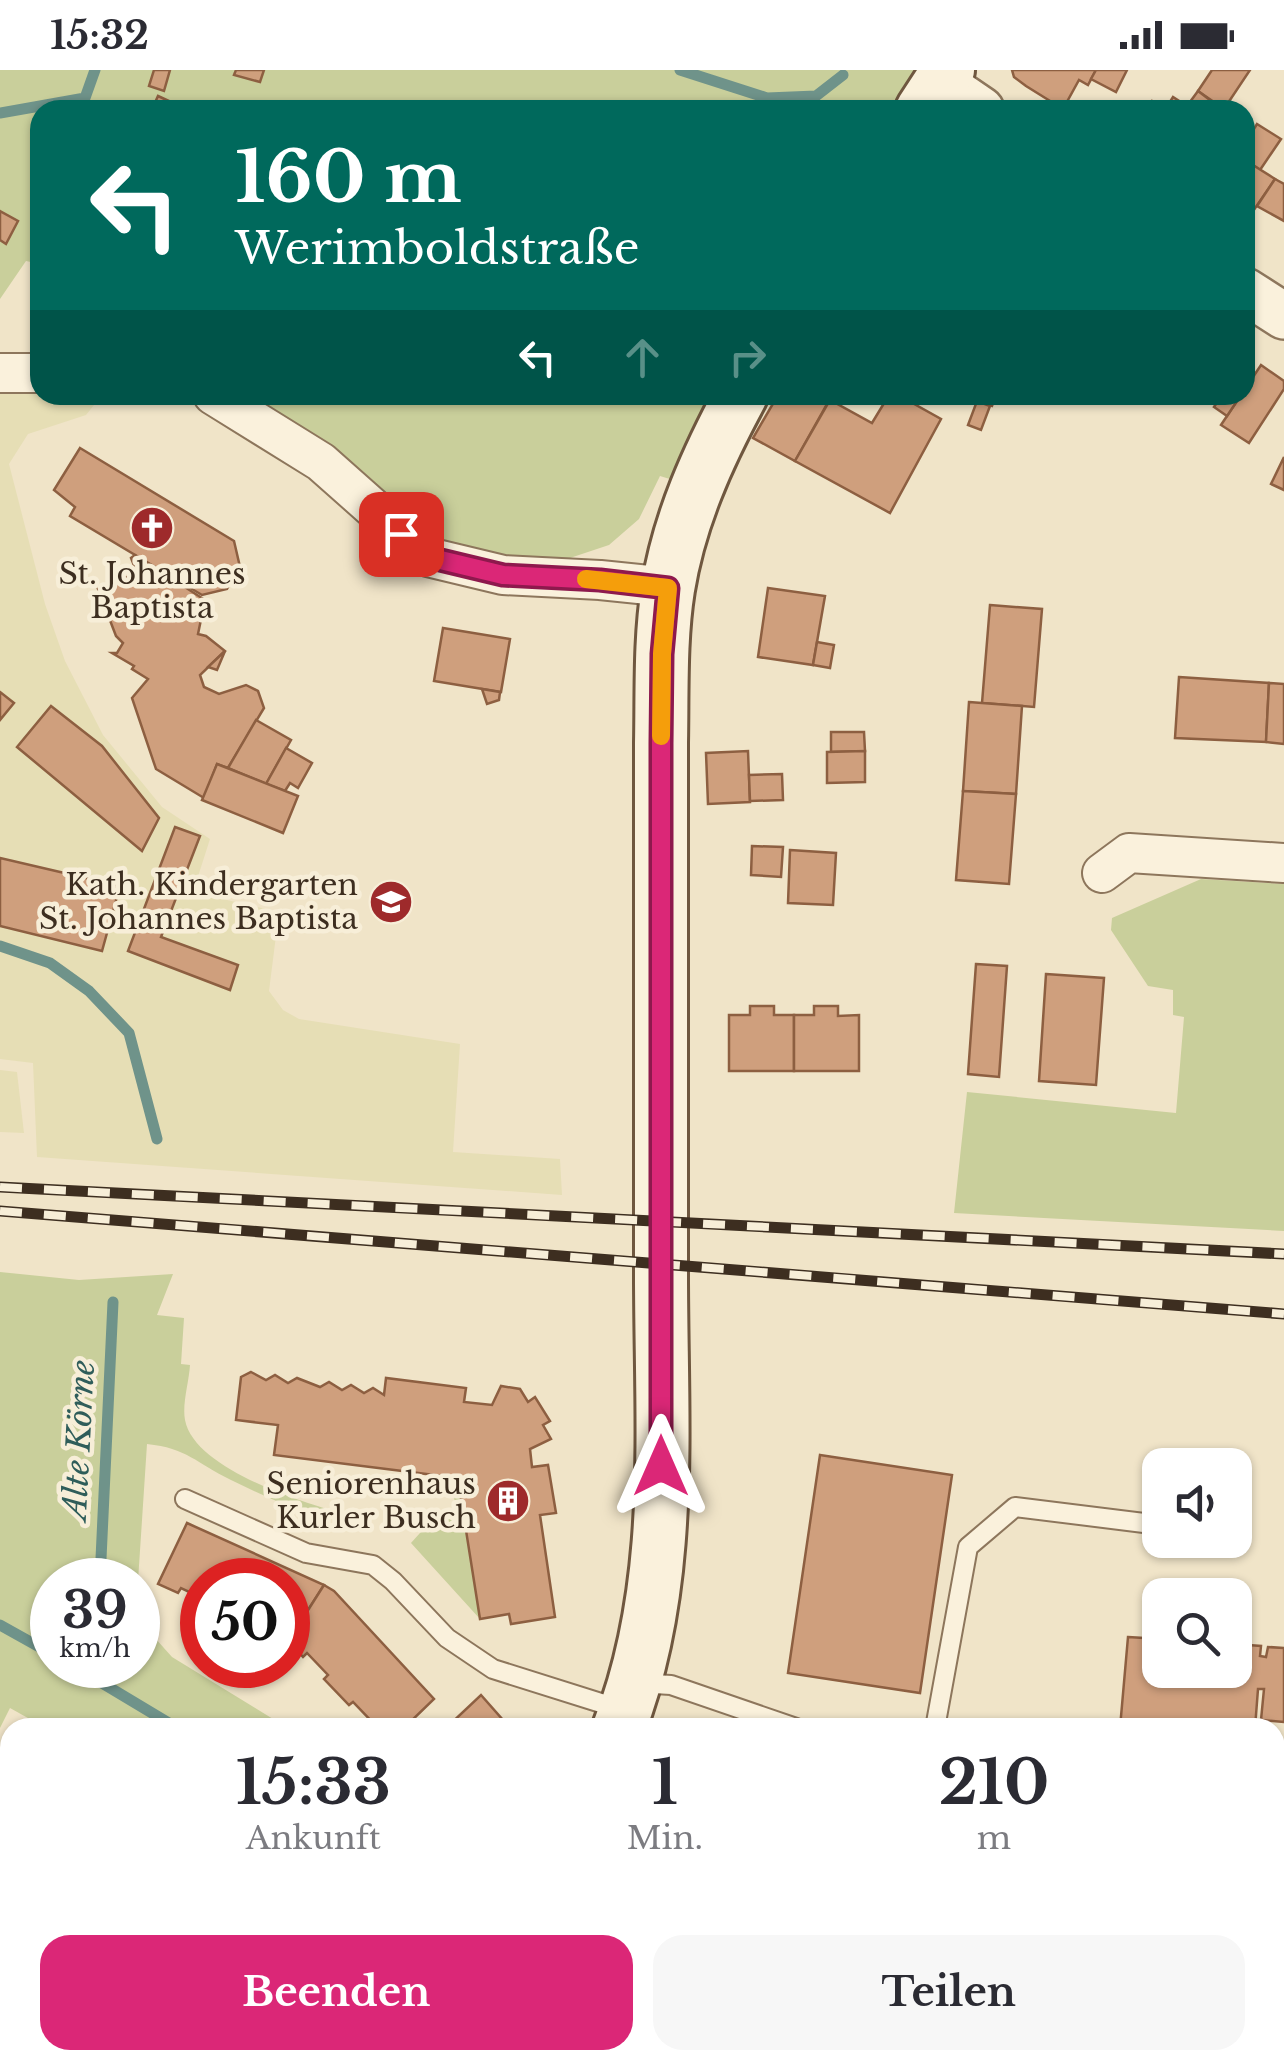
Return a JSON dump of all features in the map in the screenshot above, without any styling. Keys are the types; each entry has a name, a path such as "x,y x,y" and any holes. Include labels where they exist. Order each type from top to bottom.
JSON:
{"main road":[{"path":"626,1707 656,1587 661,1466 662,654 668,588 684,522 709,454 736,405"}],"street":[{"path":"1255,297 1284,316"},
{"path":"0,373 30,374"},
{"path":"229,405 321,462 428,557 503,575 668,588"},
{"path":"1102,872 1129,854 1284,862"}],"lane":[{"path":"185,1499 306,1553 373,1565 448,1638 493,1670 626,1707 671,1685 767,1718"},
{"path":"937,1718 968,1547 1015,1507 1142,1524"}],"shaded area":[{"path":"0,387 30,388 30,405 94,405 86,415 28,434 9,464 45,604 65,661 103,735 162,807 210,839 193,892 279,912 269,991 283,1010 299,1019 460,1044 453,1152 560,1159 562,1195 37,1157 33,1063 0,1059"},
{"path":"0,1070 17,1072 24,1133 0,1132"}],"green space":[{"path":"0,70 924,70 904,100 30,100 30,262 26,261 0,299"},
{"path":"266,405 707,405 673,480 660,476 639,519 609,545 561,561 501,560 430,540 331,444"},
{"path":"1201,879 1284,884 1284,1231 954,1213 967,1092 1176,1113 1184,1017 1173,1015 1173,990 1148,986 1111,930 1112,918"},
{"path":"0,1272 79,1280 173,1274 157,1315 184,1318 181,1364 190,1365 184,1414 192,1437 206,1452 248,1479 334,1511 332,1520 280,1503 182,1453 147,1444 140,1558 30,1558 30,1688 160,1688 160,1644 180,1662 180,1688 222,1688 271,1718 28,1718 10,1708 5,1718 0,1718"},
{"path":"459,1486 480,1619 411,1543 429,1523 445,1523 455,1510 454,1492"}],"building":[{"path":"154,70 170,70 164,91 149,86"},
{"path":"236,70 264,70 260,82 234,75"},
{"path":"1012,70 1096,70 1088,85 1079,80 1068,100 1049,100 1014,77"},
{"path":"1096,70 1127,70 1116,92 1091,79"},
{"path":"1212,70 1250,70 1230,100 1211,100 1198,91"},
{"path":"1198,91 1210,100 1191,100"},
{"path":"1257,124 1281,139 1260,170 1255,167"},
{"path":"1255,166 1275,179 1255,208"},
{"path":"1275,179 1284,184 1284,221 1257,206"},
{"path":"0,211 18,221 6,244 0,240"},
{"path":"1261,365 1284,381 1284,389 1249,443 1221,425 1234,405 1255,405 1255,374"},
{"path":"772,405 826,405 795,461 753,438"},
{"path":"827,405 839,405 872,423 883,405 916,405 941,419 890,513 795,461"},
{"path":"976,405 990,406 981,430 968,425"},
{"path":"1215,405 1234,405 1227,416"},
{"name":"St. Johannes Baptista","path":"80,448 234,541 240,567 237,578 234,576 227,589 202,595 70,516 75,507 54,490"},
{"path":"1284,457 1284,490 1271,484"},
{"path":"135,555 205,600 198,634 225,651 200,675 204,687 219,694 246,685 258,691 264,708 228,768 217,764 204,798 156,769 132,698 148,679 112,653 117,653 123,643 116,636 98,589 137,573 131,558"},
{"path":"768,588 825,596 813,665 758,657"},
{"path":"990,605 1042,609 1034,707 982,703"},
{"path":"443,628 510,639 501,692 434,681"},
{"path":"817,642 834,645 830,668 813,665"},
{"path":"225,651 217,670 208,667"},
{"path":"1179,677 1269,683 1266,742 1175,738"},
{"path":"1269,683 1284,684 1284,744 1266,742"},
{"path":"482,689 500,692 499,700 487,704"},
{"path":"0,692 14,703 0,720"},
{"path":"969,702 1022,706 1016,794 963,791"},
{"path":"51,706 102,746 159,818 142,851 17,747"},
{"path":"256,720 291,740 266,784 228,768"},
{"path":"831,732 864,732 865,751 831,752"},
{"path":"286,748 312,763 298,788 290,783 285,791 266,784"},
{"path":"748,751 750,802 708,804 706,753"},
{"path":"865,751 865,782 827,783 827,752"},
{"path":"217,764 298,796 283,833 202,800"},
{"path":"782,774 783,800 750,801 749,775"},
{"path":"963,791 1016,794 1009,884 956,880"},
{"path":"175,827 200,836 161,937 238,965 230,990 128,951"},
{"path":"752,846 783,847 781,877 751,875"},
{"path":"790,850 836,853 833,905 788,903"},
{"path":"0,858 120,886 102,951 0,926"},
{"path":"976,964 1007,966 999,1077 968,1074"},
{"path":"1046,974 1104,978 1096,1085 1039,1081"},
{"path":"750,1006 774,1006 774,1015 794,1015 794,1071 729,1071 729,1015 750,1015"},
{"path":"814,1006 838,1006 838,1016 859,1015 859,1071 794,1071 794,1015 814,1015"},
{"name":"Seniorenhaus Kurler Busch","path":"251,1372 266,1380 275,1375 288,1383 297,1378 320,1387 329,1382 342,1390 351,1385 364,1393 373,1388 384,1395 386,1378 466,1388 464,1402 492,1405 501,1386 520,1389 528,1402 535,1397 550,1421 543,1425 551,1439 530,1449 532,1467 548,1465 556,1513 540,1515 555,1617 511,1624 509,1614 480,1619 459,1486 450,1477 274,1455 278,1425 236,1420 241,1377"},
{"path":"820,1455 952,1475 920,1693 788,1673"},
{"path":"187,1523 264,1558 180,1558 178,1593 160,1585"},
{"path":"310,1579 324,1585 310,1607"},
{"path":"324,1585 334,1591 434,1699 414,1718 368,1718 324,1679 328,1675 310,1656 310,1607"},
{"path":"1128,1637 1142,1638 1142,1688 1252,1688 1252,1645 1261,1646 1260,1656 1266,1657 1268,1647 1284,1648 1284,1718 1261,1718 1264,1689 1258,1689 1256,1718 1121,1718"},
{"path":"481,1695 501,1718 457,1718"}],"waterway":[{"path":"74,100 85,98 95,70"},
{"path":"680,70 767,98 816,96 843,75"},
{"path":"0,113 30,108"},
{"name":"Alte Körne","path":"0,946 50,963 89,991 129,1033 157,1139"},
{"name":"Alte Körne","path":"101,1558 113,1302"},
{"path":"0,1625 30,1642"},
{"path":"110,1688 160,1718"}],"railway":[{"path":"0,1187 1284,1254"},
{"path":"0,1211 1284,1314"}],"slow traffic":[{"path":"586,579 668,588 661,736"}],"place":[{"name":"St. Johannes Baptista","path":"152,528"},
{"name":"Kath. Kindergarten St. Johannes Baptista","path":"391,902"},
{"name":"Seniorenhaus Kurler Busch","path":"508,1501"}],"route":[{"path":"401,534 428,557 503,575 668,588 662,654 661,743 661,1466"}]}
